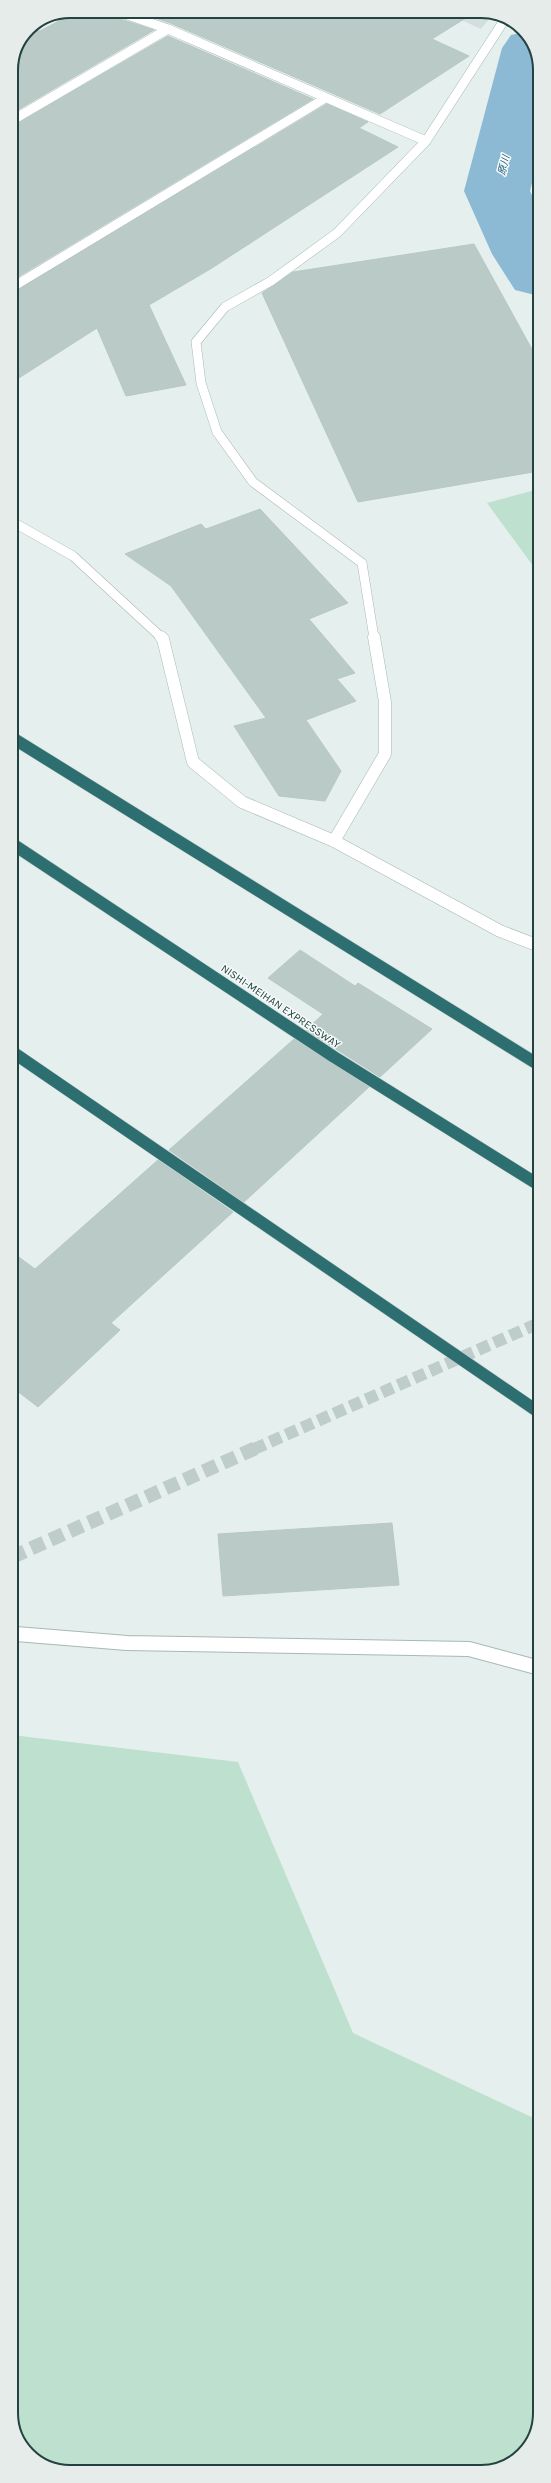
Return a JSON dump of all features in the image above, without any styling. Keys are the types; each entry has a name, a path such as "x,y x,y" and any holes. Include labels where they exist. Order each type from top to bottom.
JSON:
{"highway":[{"path":"18,741 533,1061"},
{"name":"NISHI-MEIHAN EXPRESSWAY","path":"18,848 334,1057 533,1181"},
{"path":"18,1055 533,1408"}],"street":[{"path":"136,18 168,29 426,141"},
{"path":"334,841 385,754 385,702 362,563 253,482 217,432 201,383 196,342 225,307 271,280 337,233 426,141 503,23"},
{"path":"18,117 168,29"},
{"path":"18,284 324,98"},
{"path":"18,526 73,556 163,640 193,762 242,802 334,841 500,931 533,944"},
{"path":"18,1634 127,1643 469,1649 533,1666"}],"shaded area":[{"path":"457,18 489,19 481,29"}],"green space":[{"path":"533,491 533,566 487,503"},
{"path":"18,1736 238,1762 353,2033 533,2118 533,2414 532,2424 526,2439 513,2454 507,2458 492,2464 482,2465 66,2465 44,2458 31,2447 25,2439 19,2424 18,2414"}],"building":[{"path":"70,18 117,18 154,30 18,110 19,59 22,50 33,33 37,30 40,31 63,19"},
{"path":"155,18 466,18 432,39 469,56 380,114"},
{"path":"168,36 313,99 18,277 18,123"},
{"path":"327,104 368,122 359,128 398,147 212,268 149,305 186,385 126,396 97,328 18,379 18,290"},
{"path":"474,244 533,351 533,472 358,502 262,293 293,272"},
{"path":"260,509 348,603 309,619 355,673 337,679 356,701 306,720 341,771 325,801 279,796 234,726 266,718 171,586 125,554 201,524 206,529"},
{"path":"300,950 355,986 358,983 432,1029 380,1077 306,1030 323,1014 268,978"},
{"path":"294,1039 369,1087 244,1202 169,1150"},
{"path":"158,1160 233,1212 111,1323 120,1330 38,1407 18,1392 18,1256 35,1269"},
{"path":"392,1523 399,1585 223,1596 218,1534"}],"waterway":[{"name":"原川","path":"531,56 497,191 526,254 533,265"}],"tunnel":[{"path":"254,1449 533,1326"},
{"path":"18,1554 256,1448"}]}
